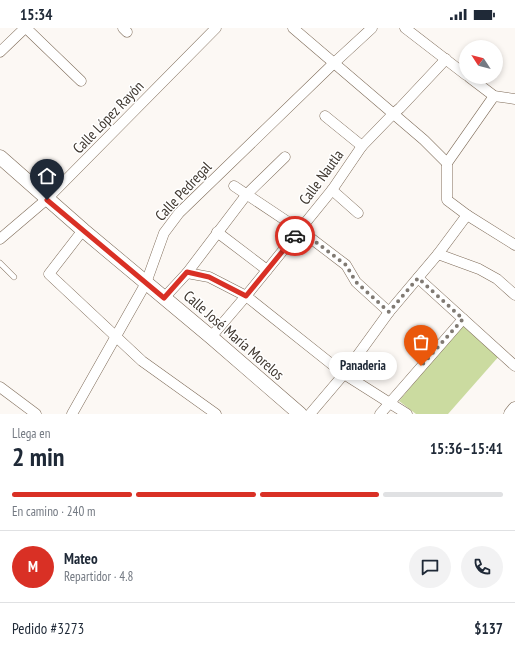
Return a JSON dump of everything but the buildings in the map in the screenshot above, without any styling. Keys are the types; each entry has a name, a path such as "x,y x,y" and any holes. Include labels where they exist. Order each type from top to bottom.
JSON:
{"street":[{"path":"0,52 26,28 81,81"},
{"name":"Calle López Rayón","path":"0,239 47,200 216,28"},
{"path":"293,28 424,140 447,163"},
{"name":"Calle Pedregal","path":"72,414 146,283 164,233 180,213 372,28"},
{"path":"405,28 459,69"},
{"name":"Calle Nautla","path":"211,337 332,190 362,146 446,59"},
{"path":"478,84 494,96 515,99"},
{"path":"494,96 447,163 447,200 467,215 515,245"},
{"path":"325,116 362,146"},
{"name":"Calle José María Morelos","path":"0,157 47,200 211,337 295,412"},
{"path":"164,298 187,272 246,194 284,157"},
{"path":"234,186 300,230 346,265 356,282 389,312"},
{"path":"332,190 358,213"},
{"path":"310,414 344,374 389,312 438,254 467,215"},
{"path":"83,230 49,274 142,361 216,414"},
{"path":"217,232 267,270"},
{"path":"438,254 479,269 497,280 515,296"},
{"path":"187,272 209,277 246,296 344,374 407,414"},
{"path":"418,278 515,366"},
{"path":"380,414 463,319"},
{"path":"0,387 36,414"},
{"path":"511,414 515,409"}],"lane":[{"path":"0,263 14,277"}],"green space":[{"path":"462,325 500,355 448,414 416,414 399,401"}],"way so far":[{"path":"295,236 300,230 346,265 356,282 389,312 418,278 463,319 421,366"}],"place":[{"name":"Panaderia","path":"421,366"}],"route":[{"path":"47,200 164,298 187,272 209,277 246,296 295,236"}]}
